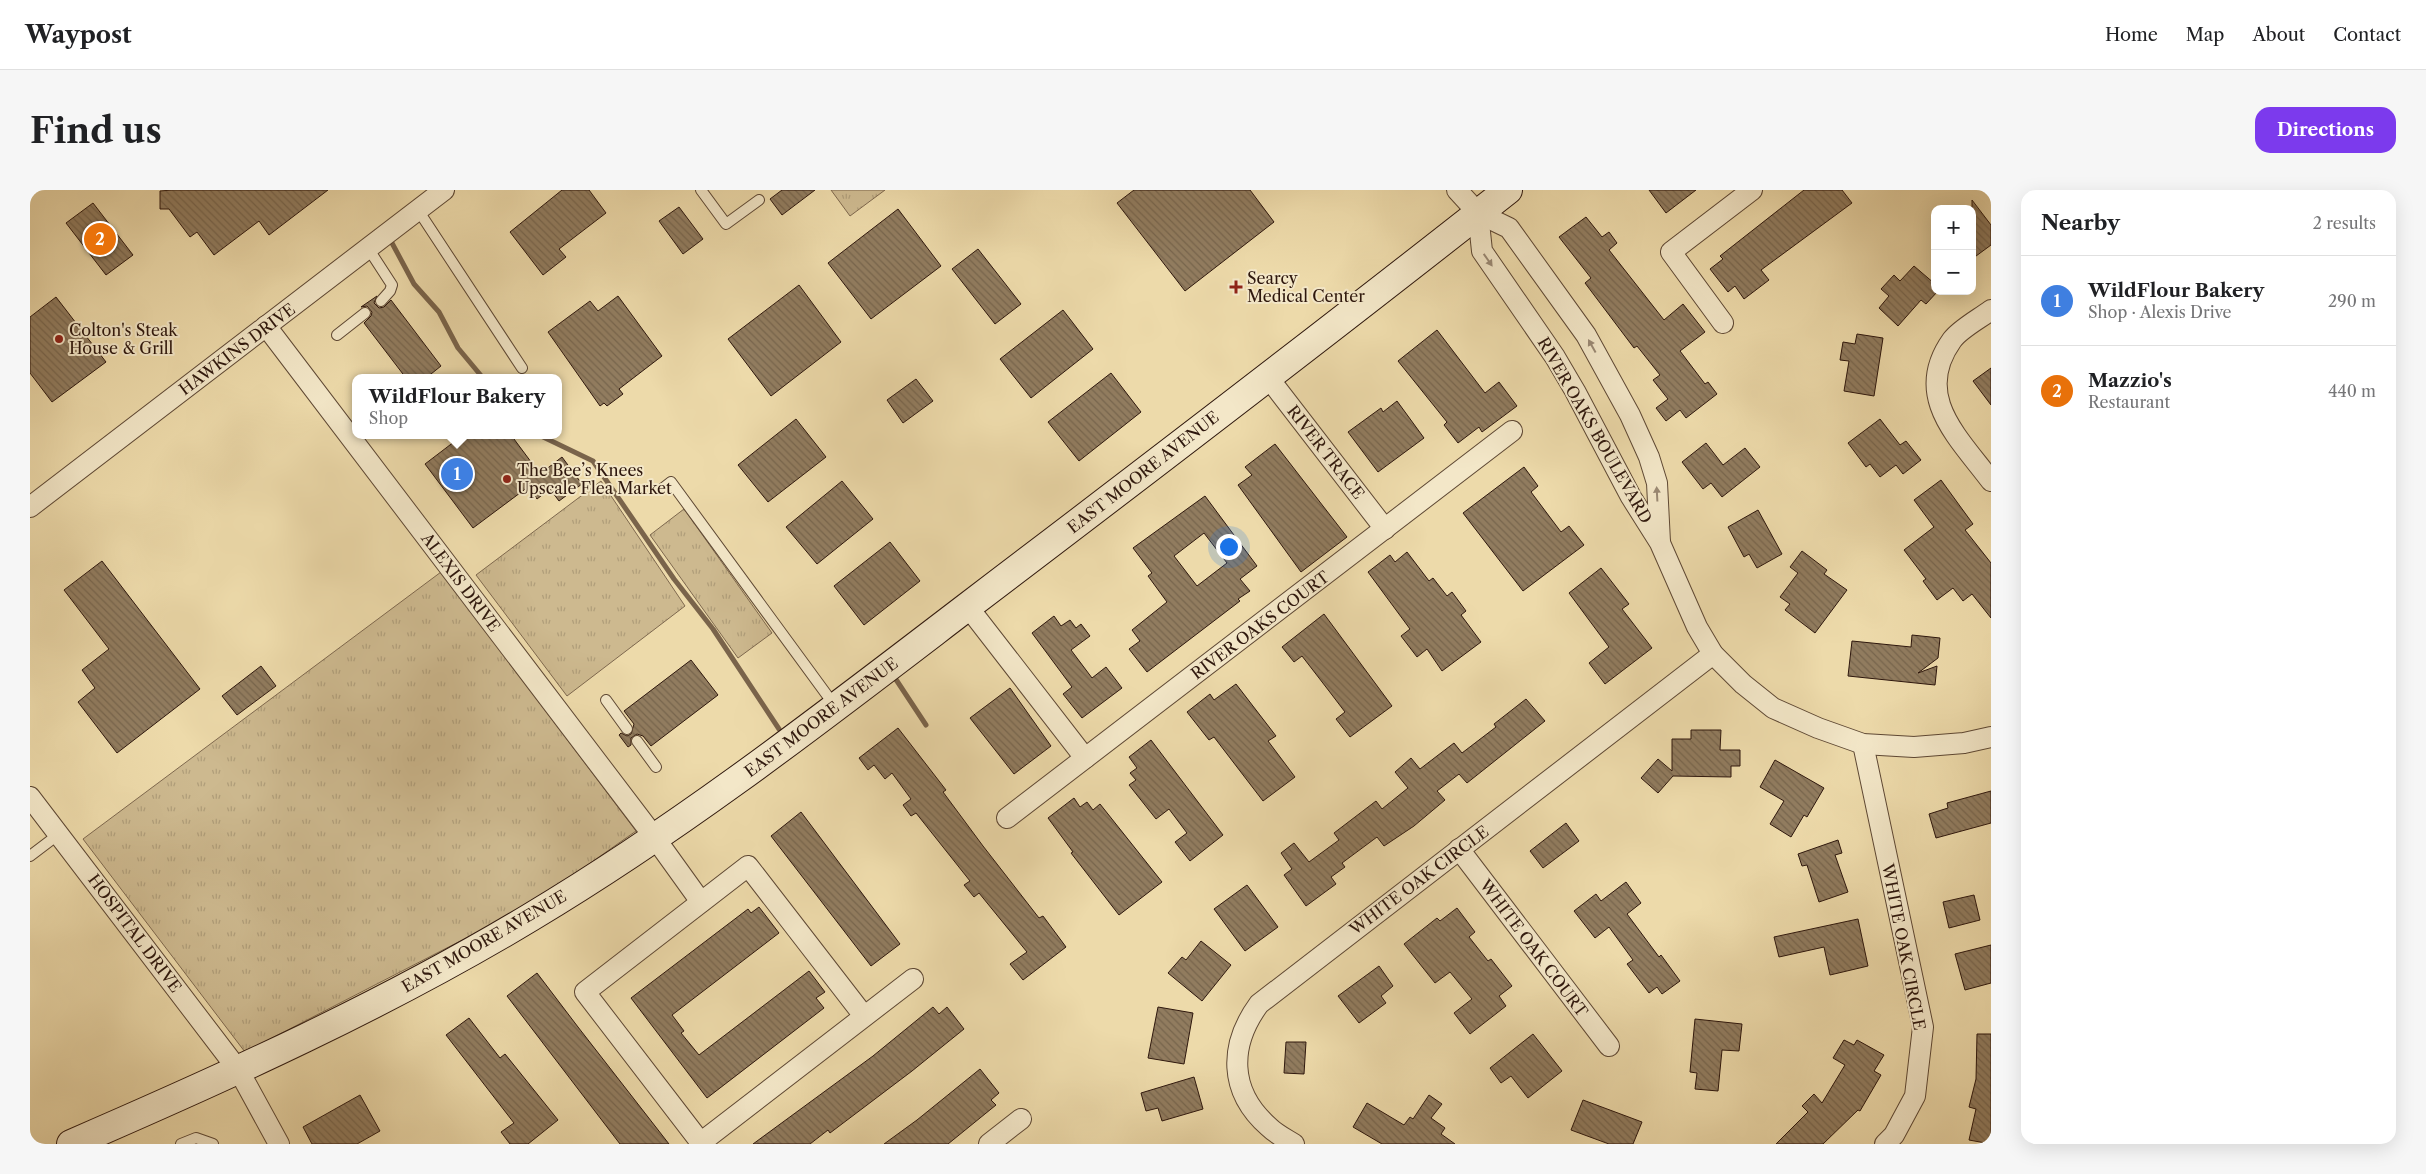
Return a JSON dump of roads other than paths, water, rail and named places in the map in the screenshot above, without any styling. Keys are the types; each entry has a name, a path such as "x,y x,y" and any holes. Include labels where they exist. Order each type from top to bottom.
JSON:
{"street":[{"name":"HAWKINS DRIVE","path":"30,508 444,190"},
{"path":"1458,190 1478,214"},
{"name":"EAST MOORE AVENUE","path":"82,1142 239,1070 448,965 533,916 655,838 836,707 968,607 1508,190"},
{"path":"1723,323 1670,252 1752,190"},
{"name":"RIVER OAKS BOULEVARD","path":"1478,214 1509,228 1586,335 1630,415 1648,457 1657,483 1660,543"},
{"name":"RIVER OAKS BOULEVARD","path":"1478,214 1482,250 1555,357 1631,497 1660,543 1697,627 1713,654 1743,684 1773,708 1818,728 1863,744 1914,747 1964,743 1991,737"},
{"path":"1991,310 1952,339 1937,369 1935,394 1947,422 1991,481"},
{"name":"ALEXIS DRIVE","path":"266,326 655,838 701,902"},
{"name":"RIVER TRACE","path":"1267,376 1385,529"},
{"name":"RIVER OAKS COURT","path":"1007,818 1512,431"},
{"path":"968,607 1085,758"},
{"name":"WHITE OAK CIRCLE","path":"1294,1144 1269,1128 1257,1115 1240,1086 1236,1052 1249,1017 1271,993 1713,654"},
{"name":"WHITE OAK CIRCLE","path":"1863,744 1923,1027 1915,1096 1894,1135 1885,1144"},
{"name":"HOSPITAL DRIVE","path":"30,797 239,1070 280,1144"},
{"name":"WHITE OAK COURT","path":"1459,849 1609,1046"},
{"path":"864,1016 748,866 585,992 700,1143 864,1016 913,978"},
{"path":"989,1144 1021,1119"}],"lane":[{"path":"701,190 726,224 759,200"},
{"path":"418,210 522,368"},
{"path":"368,248 392,285 390,291 381,301"},
{"path":"337,335 365,313"},
{"path":"662,489 671,482 836,707"},
{"path":"606,700 627,728"},
{"path":"636,741 656,767"},
{"path":"30,856 59,834"},
{"path":"181,1144 196,1138 213,1144"}],"waterway":[{"path":"392,243 414,284 439,312 458,348 480,374"},
{"path":"547,439 593,461 674,579 713,629 779,729"},
{"path":"895,678 926,725"}],"place":[{"name":"Mazzio's","path":"100,239"},
{"name":"Searcy Medical Center","path":"1236,287"},
{"name":"Colton's Steak House & Grill","path":"59,339"},
{"name":"WildFlour Bakery","path":"457,474"},
{"name":"The Bee’s Knees Upscale Flea Market","path":"507,479"}]}
